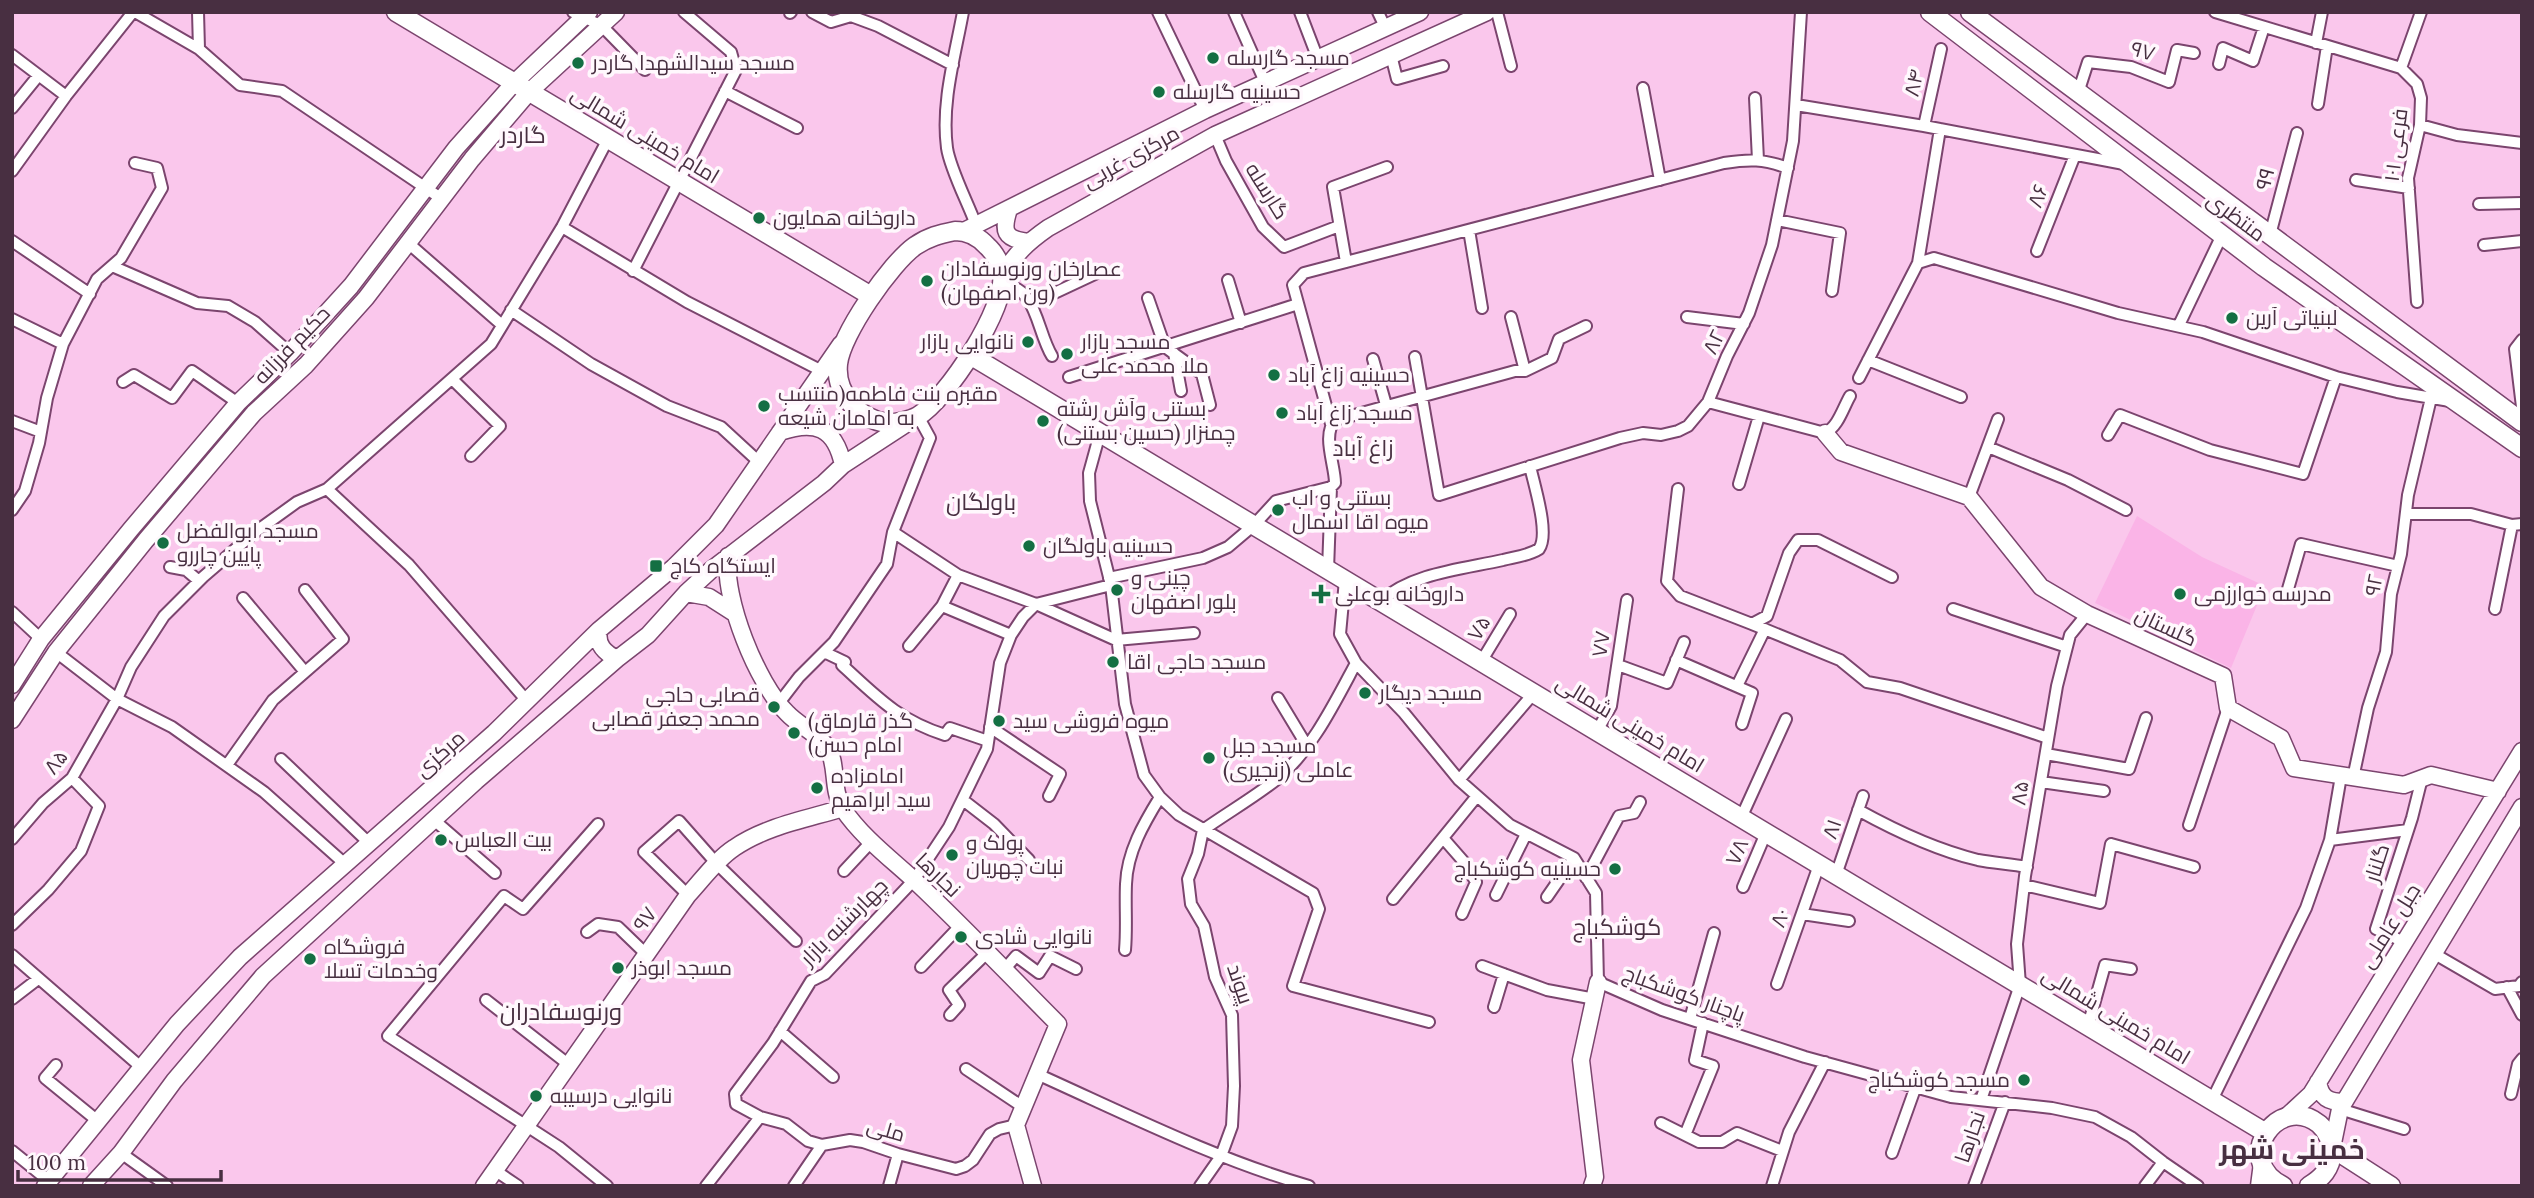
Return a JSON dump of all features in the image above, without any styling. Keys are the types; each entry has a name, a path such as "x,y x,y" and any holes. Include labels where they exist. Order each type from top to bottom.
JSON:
{"main road":[{"name":"حکیم فرزانه","path":"12,720 56,652 146,540 254,413 306,365 366,298 472,159 529,92 616,12"},
{"name":"مرکزی غربی","path":"970,228 1205,110 1420,12"},
{"name":"مرکزی غربی","path":"1002,280 1014,256 1028,242 1070,214 1215,135 1487,12"},
{"name":"منتظری","path":"1930,12 2222,235 2522,448"},
{"name":"منتظری","path":"1970,12 2522,422"},
{"name":"حکیم فرزانه","path":"12,685 41,639 131,528 238,403 290,353 351,286 456,148 513,84 582,14"},
{"name":"امام خمینی شمالی","path":"407,15 513,84 871,296"},
{"path":"1009,209 1004,223 1007,234 1014,240 1028,242"},
{"path":"91,1186 121,1153 174,1081 263,976 533,730 648,635 686,593 728,556 824,483 843,465 918,416 942,394 982,337 996,307 1002,280 993,252 970,228 929,237 913,247 871,296 845,340 838,363 842,391 863,415 889,424 918,416"},
{"name":"مرکزی","path":"47,1183 177,1024 240,957 440,782 599,630 676,566 716,524 845,340"},
{"name":"امام خمینی شمالی","path":"970,355 2266,1133"},
{"path":"780,432 801,425 821,429 830,435 839,447 843,465"},
{"path":"1825,433 1842,452 1969,497"},
{"name":"گلستان","path":"1969,497 2041,587 2087,614 2223,676 2228,708"},
{"name":"نجارها","path":"728,556 728,586 734,613 767,688 786,712 827,747 833,761 834,788 843,808 871,842 914,880 1058,1024 1016,1125"},
{"path":"686,593 709,597 734,613"},
{"path":"599,630 598,642 603,650 617,659"},
{"path":"41,639 56,652"},
{"path":"2228,708 2281,738 2294,768 2404,785 2431,775 2498,790"},
{"name":"جبل عاملی","path":"2286,1118 2311,1094 2522,751"},
{"path":"2309,1186 2327,1171 2342,1105 2433,953 2517,821 2522,807"},
{"name":"۹۷","path":"484,1186 688,895 717,864 732,849 757,834 843,808"},
{"path":"1592,1186 1595,1177 1581,1060 1598,982"},
{"path":"2318,1083 2323,1097 2342,1105"},
{"path":"2283,1186 2267,1174 2260,1153 2266,1133 2278,1121 2299,1116 2311,1119 2321,1126 2329,1136 2332,1148 2391,1186"},
{"path":"1016,1125 1033,1186"},
{"path":"2259,1186 2262,1163"}],"street":[{"path":"12,171 66,96 134,12 199,48 240,85 282,91 442,200"},
{"path":"198,12 199,48"},
{"path":"633,271 736,70 731,52 684,12"},
{"path":"813,12 831,22 851,16 878,26 953,65"},
{"path":"963,12 946,103 947,151 970,228"},
{"path":"1158,12 1205,110"},
{"path":"1234,12 1265,82"},
{"path":"1300,12 1318,58"},
{"path":"1378,12 1385,27"},
{"path":"1497,12 1511,66"},
{"name":"۸۲","path":"1421,396 1439,495 1620,438 1643,433 1661,435 1688,426 1708,402 1744,324 1772,246 1788,168 1796,105 1801,12"},
{"path":"2215,12 2400,68 2421,12"},
{"path":"2318,104 2322,12"},
{"path":"582,14 602,26 645,69"},
{"path":"2219,64 2223,48 2253,61 2263,27"},
{"name":"۸۴","path":"1924,126 1941,49"},
{"name":"۹۷","path":"2078,93 2088,62 2131,67 2169,82 2178,50 2194,52"},
{"path":"12,55 66,96"},
{"path":"1391,55 1397,79 1443,66"},
{"name":"فرعی ۱۰۱","path":"2400,68 2417,84 2421,98 2420,125 2408,178 2417,302"},
{"path":"12,108 38,76"},
{"path":"1643,88 1660,180"},
{"path":"725,91 796,128"},
{"path":"1755,98 1758,160"},
{"path":"1796,105 2131,165"},
{"path":"2420,125 2457,135 2522,143"},
{"path":"1859,378 1918,263 1940,129"},
{"name":"۹۹","path":"2270,235 2297,133"},
{"name":"گارسله","path":"1215,135 1226,161 1263,227 1284,247 1339,226"},
{"name":"۸۵","path":"12,839 43,803 72,778 117,699 131,667 164,616 254,533 297,502 327,489 491,344 562,227 607,139"},
{"name":"۸۶","path":"2037,251 2075,155"},
{"path":"1036,604 1203,558 1228,547 1254,526 1276,501 1335,483 1329,432 1331,424 1293,285 1304,273 1724,163 1766,160 1788,168"},
{"path":"12,510 25,491 63,344 97,279 121,258 162,188 157,168 135,163"},
{"path":"1346,262 1334,187 1387,167"},
{"path":"2356,180 2409,188"},
{"path":"2479,204 2522,203"},
{"path":"1777,220 1840,233 1832,291"},
{"path":"562,227 687,302 822,371"},
{"path":"1469,230 1482,307"},
{"path":"2179,325 2222,235"},
{"path":"12,241 90,294"},
{"path":"2484,245 2522,241"},
{"path":"407,242 502,325"},
{"path":"1918,263 1925,259 1944,259 2118,313 2179,325 2336,377 2397,392 2456,402"},
{"path":"112,266 197,303 228,306 256,322 290,353"},
{"path":"1031,304 1095,274"},
{"path":"1002,280 1024,293 1052,356"},
{"path":"1228,280 1241,323"},
{"path":"1148,298 1170,350 1181,391"},
{"path":"1069,377 1170,350 1298,304"},
{"path":"511,310 601,370 667,406 721,427 759,462"},
{"path":"1511,317 1525,371"},
{"path":"1687,317 1744,324"},
{"path":"12,319 63,344"},
{"path":"1331,424 1336,420 1386,405 1515,371 1525,371 1552,358 1559,339 1586,326"},
{"path":"2522,340 2515,349 2522,407"},
{"path":"1170,350 1202,374 1210,405"},
{"path":"1415,358 1421,396"},
{"path":"1373,359 1386,405"},
{"path":"1868,360 1961,397"},
{"path":"123,382 134,375 172,398 192,371 238,403"},
{"path":"2108,435 2120,415 2210,450 2303,474 2336,377"},
{"path":"452,379 500,426 471,456"},
{"path":"1708,402 1825,433 1834,426 1850,396"},
{"name":"۹۲","path":"2212,1100 2306,908 2330,840 2386,652 2391,594 2398,566 2408,495 2431,398"},
{"path":"779,703 862,605 887,564 893,531 930,438 918,416"},
{"path":"1739,484 1759,416"},
{"path":"1969,497 1998,419"},
{"path":"12,421 41,432"},
{"path":"1100,433 1089,473 1090,501 1110,582 1125,704 1144,775 1160,797 1179,815 1313,893 1319,909 1293,986 1429,1022"},
{"path":"1988,447 2068,480 2126,510"},
{"path":"1381,601 1404,586 1429,577 1539,549 1543,539 1530,466"},
{"path":"1328,570 1331,486"},
{"path":"327,489 409,565 527,701"},
{"path":"1678,489 1667,581 1680,596 1840,660 1867,682 1900,688 2048,738"},
{"path":"2406,514 2471,514 2517,524 2495,609"},
{"path":"893,531 958,575 1036,604 1116,640 1194,633"},
{"path":"1752,624 1767,616 1789,553 1797,540 1818,540 1892,577"},
{"path":"2288,589 2301,544 2398,566"},
{"path":"170,567 186,570 199,581"},
{"path":"909,646 942,606 958,575"},
{"path":"1345,580 1340,634 1356,663 1404,713 1459,780 1510,825 1574,858 1547,897"},
{"path":"227,765 273,700 343,639 305,590"},
{"path":"243,598 305,672"},
{"name":"۷۷","path":"1597,731 1611,706 1627,600"},
{"name":"چهارشنبه بازار","path":"760,1117 736,1104 735,1094 780,1031 811,981 825,974 914,880 949,827 981,762 988,741 1000,663 1011,635 1036,604"},
{"path":"942,606 1011,635"},
{"path":"1953,609 2067,647"},
{"path":"12,612 41,639"},
{"name":"۷۵","path":"1481,662 1510,614"},
{"name":"۸۵","path":"2020,985 2017,944 2026,867 2048,738 2070,635 2087,614"},
{"path":"1737,686 1765,629"},
{"path":"1618,666 1667,683 1684,642"},
{"path":"56,652 117,699 172,726 264,792 345,864"},
{"path":"824,652 845,662 842,666 893,712 921,727 945,735 950,728 988,741"},
{"path":"1676,660 1752,693 1742,724"},
{"path":"1203,830 1276,779 1307,746 1336,702 1356,663"},
{"path":"1459,780 1534,694"},
{"path":"1278,698 1307,746"},
{"path":"2189,825 2228,708"},
{"path":"2046,754 2129,769 2146,718"},
{"path":"1741,818 1786,719"},
{"path":"990,727 1060,774 1049,796"},
{"path":"281,759 369,843"},
{"path":"12,926 48,890 81,851 99,806 72,778"},
{"name":"گلنار","path":"2404,942 2375,929 2422,778"},
{"path":"2041,782 2105,791"},
{"path":"1393,899 1477,796"},
{"name":"۸۱","path":"1836,875 1863,796"},
{"path":"1125,950 1128,915 1126,882 1135,844 1160,797"},
{"path":"962,800 994,824 1029,860"},
{"path":"1586,878 1619,816 1634,813 1640,802"},
{"path":"1858,810 1935,847 1978,860 2026,867"},
{"path":"434,820 495,873"},
{"path":"688,895 644,852 680,821 717,864 796,941"},
{"path":"598,824 523,909 504,896 388,1036 559,1147 607,1186"},
{"name":"پیوند","path":"1200,1186 1221,1156 1232,1126 1232,1015 1215,977 1204,926 1191,904 1188,879 1198,854 1203,830"},
{"path":"2330,840 2408,830"},
{"name":"۷۸","path":"1743,887 1766,833"},
{"path":"1496,895 1525,834"},
{"path":"1443,838 1464,862 1476,882 1462,914"},
{"path":"844,871 871,842"},
{"path":"2024,884 2100,903 2111,844 2194,867"},
{"name":"پاچنار کوشکباج","path":"1574,858 1596,893 1598,982 1662,1010 1825,1062 1951,1097 2005,1102 2095,1117 2131,1137 2198,1186"},
{"name":"۸۰","path":"1777,984 1819,865"},
{"path":"1802,914 1849,921"},
{"path":"587,932 598,924 618,927 646,954"},
{"path":"921,967 960,926"},
{"path":"1690,1019 1714,933"},
{"path":"950,1015 959,1005 949,990 987,953"},
{"path":"2433,953 2495,989 2519,986 2522,982"},
{"path":"12,955 142,1068"},
{"path":"1004,970 1016,956 1040,973 1050,956 1076,968"},
{"path":"2088,1026 2105,965 2131,969"},
{"path":"1482,966 1547,990 1595,999"},
{"path":"1494,1007 1504,974"},
{"path":"12,999 38,979"},
{"path":"1981,1100 2020,985"},
{"path":"2507,988 2522,1014"},
{"path":"486,1000 568,1064"},
{"path":"1685,1135 1713,1066 1695,1060 1703,1023"},
{"path":"780,1031 833,1077"},
{"path":"2511,1094 2518,1064 2522,1059"},
{"path":"1772,1186 1789,1132 1825,1062"},
{"path":"56,1065 45,1078 99,1122"},
{"path":"966,1069 1023,1107"},
{"path":"1037,1074 1221,1156 1270,1175 1309,1186"},
{"path":"1892,1153 1916,1086"},
{"name":"نجارها","path":"1974,1186 2005,1102"},
{"path":"2342,1105 2404,1129"},
{"path":"706,1186 760,1117 786,1125 808,1141 822,1145 794,1186"},
{"path":"1661,1123 1699,1142 1722,1142 1737,1133 1782,1151"},
{"name":"ملی","path":"822,1145 850,1140 863,1142 956,1169 973,1160 990,1133 1016,1125"},
{"path":"12,1152 47,1183"},
{"path":"121,1153 167,1186"},
{"path":"889,1186 898,1154"},
{"path":"2145,1186 2162,1162"},
{"path":"496,1171 518,1186"}],"shaded area":[{"name":"مدرسه خوارزمی","path":"2137,516 2202,557 2265,586 2231,668 2095,603"}],"place":[{"name":"مسجد گارسله","path":"1213,58"},
{"name":"مسجد سیدالشهدا گاردر","path":"578,63"},
{"name":"حسینیه گارسله","path":"1159,92"},
{"name":"داروخانه همایون","path":"759,218"},
{"name":"عصارخان ورنوسفادان (ون اصفهان)","path":"927,281"},
{"name":"لبنیاتی آرین","path":"2232,318"},
{"name":"نانوایی بازار","path":"1028,342"},
{"name":"مسجد بازار ملا محمد علی","path":"1067,354"},
{"name":"حسینیه زاغ آباد","path":"1274,375"},
{"name":"مقبره بنت فاطمه(منتسب به امامان شیعه","path":"764,406"},
{"name":"مسجد زاغ آباد","path":"1282,413"},
{"name":"بستنی وآش رشته چمنزار (حسین بستنی)","path":"1043,421"},
{"name":"بستنی و اب میوه اقا اسمال","path":"1278,510"},
{"name":"مسجد ابوالفضل پایین چاررو","path":"163,543"},
{"name":"حسینیه باولگان","path":"1029,546"},
{"name":"ایستگاه کاج","path":"656,566"},
{"name":"چینی و بلور اصفهان","path":"1117,590"},
{"name":"داروخانه بوعلی","path":"1321,594"},
{"name":"مدرسه خوارزمی","path":"2180,594"},
{"name":"مسجد حاجی اقا","path":"1113,662"},
{"name":"مسجد دیگار","path":"1365,693"},
{"name":"قصابی حاجی محمد جعفر قصابی","path":"774,707"},
{"name":"میوه فروشی سید","path":"999,721"},
{"name":"(گذر قارماق (امام حسن","path":"794,733"},
{"name":"مسجد جبل عاملی (زنجیری)","path":"1209,758"},
{"name":"امامزاده سید ابراهیم","path":"817,788"},
{"name":"بیت العباس","path":"441,840"},
{"name":"پولک و نبات چهریان","path":"952,855"},
{"name":"حسینیه کوشکباج","path":"1615,869"},
{"name":"نانوایی شادی","path":"961,937"},
{"name":"فروشگاه وخدمات تسلا","path":"310,959"},
{"name":"مسجد ابوذر","path":"618,968"},
{"name":"مسجد کوشکباج","path":"2024,1080"},
{"name":"نانوایی درسیبه","path":"536,1096"}],"district":[{"name":"گاردر","path":"523,135"},
{"name":"زاغ آباد","path":"1363,448"},
{"name":"باولگان","path":"981,502"},
{"name":"کوشکباج","path":"1617,927"},
{"name":"ورنوسفادران","path":"561,1012"},
{"name":"خمینی شهر","path":"2292,1149"}]}
